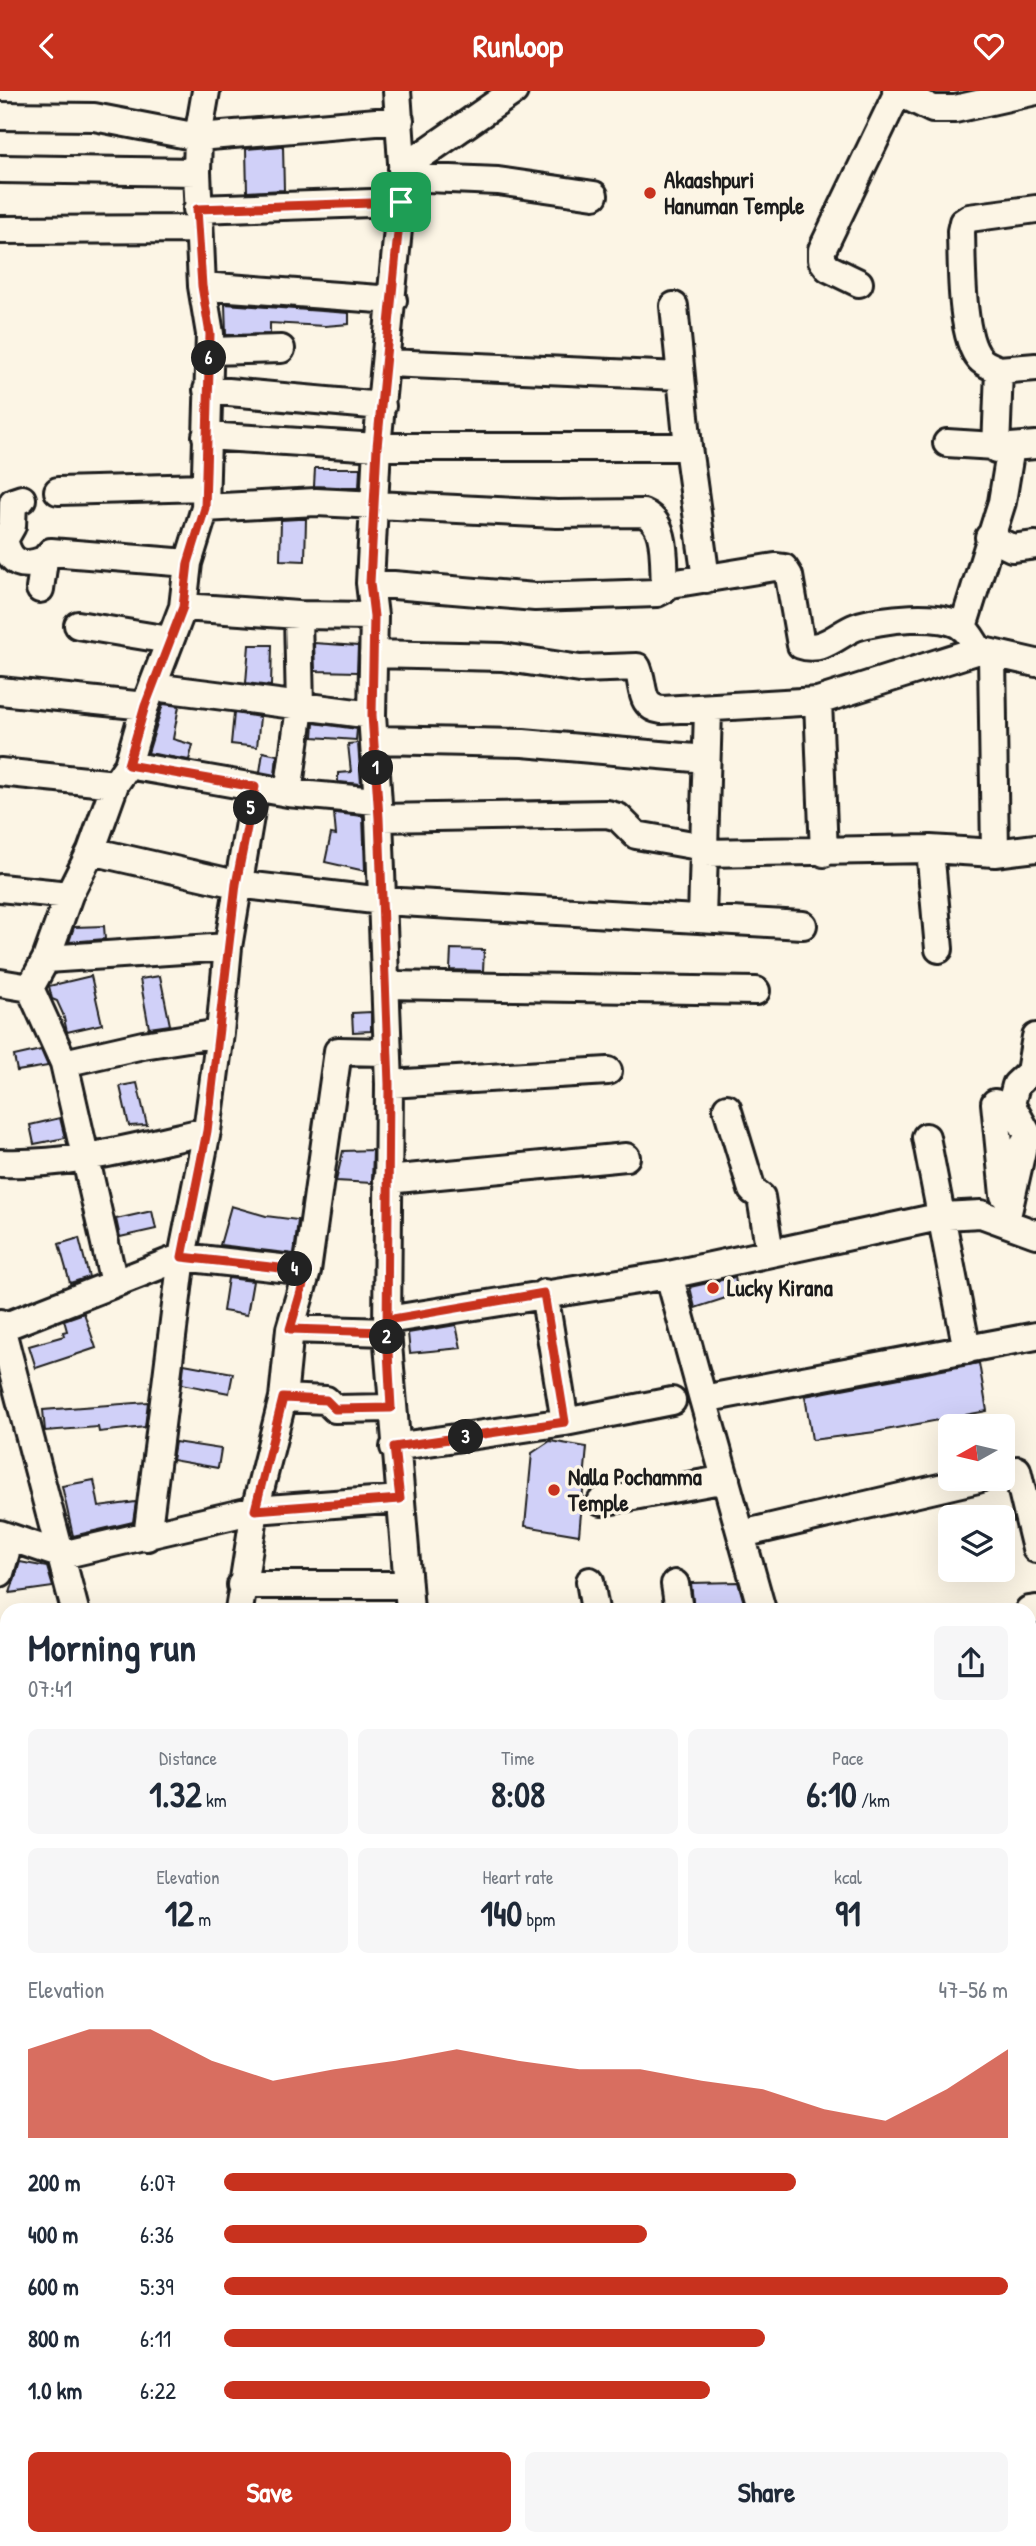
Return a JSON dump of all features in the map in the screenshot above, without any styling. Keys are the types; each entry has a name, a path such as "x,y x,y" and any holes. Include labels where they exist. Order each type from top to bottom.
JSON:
{"street":[{"path":"30,988 46,959 69,895 91,851 183,607 188,563 205,498 210,351 202,286 197,172 198,137 205,91"},
{"path":"387,1052 338,1051 307,1271 290,1329 283,1398 255,1510 240,1597 408,1597 394,1447 387,1326 389,1084 374,728 374,616 370,583 377,447 388,363 402,183 397,91"},
{"path":"402,183 514,91"},
{"path":"859,283 828,268 822,260 822,250 897,91 933,109 955,109 1036,91"},
{"path":"0,116 94,117 198,137 400,120"},
{"path":"0,169 197,172"},
{"path":"0,229 198,219 402,183 498,181 594,195"},
{"path":"1036,209 969,218 963,222 961,230 963,295 972,345 981,361 999,370 1036,367"},
{"path":"202,286 393,300"},
{"path":"674,306 688,447 706,579"},
{"path":"210,351 281,349"},
{"path":"388,363 680,376"},
{"path":"963,627 1002,502 1014,447 999,370"},
{"path":"207,390 382,406"},
{"path":"206,436 377,447 688,447"},
{"path":"947,443 1014,447"},
{"path":"58,491 557,514 643,513 652,517 660,529 665,585 663,590 657,593 535,597 370,583"},
{"path":"22,499 13,502 12,526 1,541 11,560 17,563 44,561"},
{"path":"989,537 1012,548 1036,545"},
{"path":"40,589 44,561 51,552 188,563"},
{"path":"665,585 775,567 784,568 789,576 799,640 807,647 829,643 854,628 874,623 944,619 963,627 985,653 995,853"},
{"path":"183,607 298,615 374,616"},
{"path":"288,793 300,708 298,615"},
{"path":"78,625 169,640"},
{"path":"373,654 502,657 580,669 637,667 646,703 653,709 708,710 818,701 985,653 1036,663"},
{"path":"0,691 149,697 300,708 374,728 706,758"},
{"path":"818,701 824,853"},
{"path":"702,919 708,710"},
{"path":"0,772 121,775 255,787 377,809 607,814 618,817 636,835 704,850 824,853 930,849 995,853 1036,848"},
{"path":"147,1537 182,1257 207,1131 236,884 255,787"},
{"path":"930,849 939,949"},
{"path":"91,851 236,884 383,901 803,925"},
{"path":"0,888 69,895"},
{"path":"46,959 228,947"},
{"path":"0,983 30,988"},
{"path":"386,985 756,991"},
{"path":"30,988 64,1063 114,1283"},
{"path":"64,1063 143,1045 220,1033"},
{"path":"1006,1221 1023,1146 1029,1136 1011,1104 1016,1085 1030,1072 1036,1037"},
{"path":"389,1084 608,1071"},
{"path":"995,1103 1006,1221"},
{"path":"727,1108 751,1190 761,1197 770,1253"},
{"path":"0,1163 35,1164 86,1157 207,1131"},
{"path":"926,1137 967,1350"},
{"path":"387,1180 626,1157"},
{"path":"290,1329 387,1326 544,1293 669,1275 943,1216 981,1214 1036,1234"},
{"path":"73,1603 0,1325 182,1257 307,1271"},
{"path":"669,1275 760,1603"},
{"path":"544,1293 565,1422"},
{"path":"703,1399 1036,1336"},
{"path":"283,1398 326,1400 335,1409 391,1408"},
{"path":"394,1447 565,1422 672,1401"},
{"path":"1019,1469 1036,1549"},
{"path":"601,1502 726,1479"},
{"path":"742,1534 938,1488"},
{"path":"0,1573 5,1536 62,1555 255,1510 400,1499"},
{"path":"590,1581 594,1603"},
{"path":"675,1584 678,1603"}],"building":[{"path":"283,146 284,190 247,192 246,149"},
{"path":"225,304 349,313 349,324 325,326 270,323 270,334 226,335"},
{"path":"315,468 360,468 359,488 314,486"},
{"path":"306,519 305,561 280,560 281,520"},
{"path":"314,643 358,646 357,672 315,671"},
{"path":"249,645 272,645 271,686 246,683"},
{"path":"163,704 179,706 173,739 193,745 189,760 148,753"},
{"path":"234,713 260,717 257,747 231,744"},
{"path":"314,723 357,729 356,740 313,737"},
{"path":"358,743 361,784 338,782 338,773 351,772 348,744"},
{"path":"263,752 277,755 275,775 260,772"},
{"path":"334,813 363,816 365,871 325,862 331,834 336,835"},
{"path":"104,926 105,939 69,942 74,927"},
{"path":"451,949 484,950 483,971 450,970"},
{"path":"91,976 102,1024 67,1032 63,1014 57,1001 52,999 49,986"},
{"path":"160,976 170,1025 149,1028 140,979"},
{"path":"371,1012 371,1031 353,1032 352,1013"},
{"path":"41,1050 48,1066 17,1071 14,1056"},
{"path":"137,1083 147,1125 129,1126 120,1086"},
{"path":"60,1118 65,1138 34,1144 30,1125"},
{"path":"373,1150 372,1183 336,1181 343,1151"},
{"path":"231,1206 266,1216 298,1220 294,1254 220,1245"},
{"path":"152,1211 156,1229 120,1237 116,1219"},
{"path":"79,1238 89,1277 70,1283 59,1244"},
{"path":"735,1277 738,1294 695,1308 690,1287"},
{"path":"228,1278 253,1281 247,1315 223,1311"},
{"path":"84,1313 96,1348 36,1368 29,1346 64,1336 63,1332 67,1331 64,1320"},
{"path":"456,1325 461,1348 410,1353 408,1333"},
{"path":"979,1363 987,1411 938,1414 938,1420 812,1440 805,1396"},
{"path":"184,1364 233,1373 229,1393 182,1384"},
{"path":"148,1402 145,1427 99,1432 98,1427 45,1431 43,1410"},
{"path":"550,1441 587,1447 579,1535 525,1526 532,1453"},
{"path":"175,1442 221,1449 218,1468 172,1460"},
{"path":"94,1480 99,1507 136,1502 133,1522 73,1536 62,1486"},
{"path":"20,1562 47,1567 53,1587 10,1593"},
{"path":"738,1582 744,1603 693,1603 691,1583"}],"place":[{"name":"Akaashpuri Hanuman Temple","path":"650,193"},
{"name":"Lucky Kirana","path":"713,1288"},
{"name":"Nalla Pochamma Temple","path":"554,1490"}],"route":[{"path":"401,202 197,209 202,286 210,334 205,508 188,563 183,607 145,706 128,765 255,787 236,884 207,1131 182,1257 307,1271 290,1329 387,1332 387,1320 544,1293 565,1422 394,1447 400,1499 255,1510 283,1398 326,1400 335,1409 391,1408 387,1332 387,1320 387,1180 389,1084 379,818 376,801 376,740 372,715 374,616 370,583 377,447 388,363 401,202"}]}
